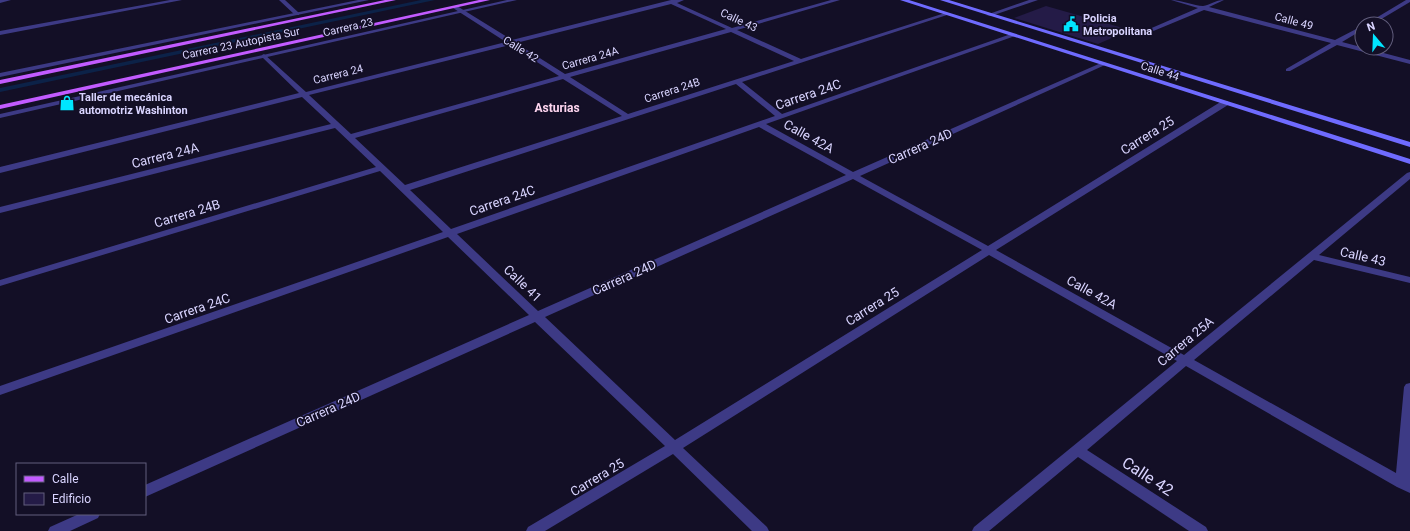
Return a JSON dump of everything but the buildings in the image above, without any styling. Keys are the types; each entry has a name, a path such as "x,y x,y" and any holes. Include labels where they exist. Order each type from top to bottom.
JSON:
{"main road":[{"name":"Carrera 23 Autopista Sur","path":"0,82 393,0"},
{"name":"Carrera 23 Autopista Sur","path":"0,107 486,0"},
{"name":"Calle 44","path":"903,0 1410,162"},
{"name":"Calle 44","path":"943,0 1410,145"},
{"path":"1369,150 1384,137"}],"street":[{"path":"0,1 8,0"},
{"path":"0,33 179,0"},
{"path":"282,0 297,14"},
{"name":"Carrera 23","path":"0,75 366,0"},
{"name":"Carrera 23","path":"0,116 514,0"},
{"name":"Carrera 24","path":"0,170 670,1 681,0"},
{"name":"Carrera 24A","path":"349,137 837,0"},
{"path":"990,15 1035,0"},
{"name":"Calle 49","path":"1174,0 1410,62"},
{"path":"1149,31 1221,0"},
{"path":"1382,16 1410,0"},
{"name":"Calle 43","path":"670,1 800,61"},
{"name":"Calle 42","path":"455,7 628,117"},
{"name":"Carrera 24B","path":"403,189 947,14"},
{"path":"1288,70 1354,32"},
{"name":"Carrera 24C","path":"0,391 1013,35"},
{"name":"Calle 41","path":"264,56 762,531"},
{"name":"Carrera 24D","path":"146,491 1103,64"},
{"name":"Calle 42A","path":"737,82 781,117"},
{"name":"Carrera 25","path":"533,531 674,447 1225,103"},
{"name":"Calle 42A","path":"760,124 988,250 1406,485"},
{"name":"Carrera 24A","path":"0,210 337,125"},
{"name":"Carrera 24B","path":"0,283 382,168"},
{"name":"Carrera 25A","path":"979,531 1184,360 1410,175"},
{"name":"Calle 43","path":"1310,256 1410,280"},
{"path":"1406,485 1410,387"},
{"name":"Calle 42","path":"1077,450 1201,531"},
{"path":"55,531 91,515"}],"water":[{"path":"421,0 435,0 0,92 0,88"}],"place":[{"name":"Policia Metropolitana","path":"1071,24"},
{"name":"Taller de mecánica automotriz Washinton","path":"67,103"}],"district":[{"name":"Asturias","path":"557,108"}]}
